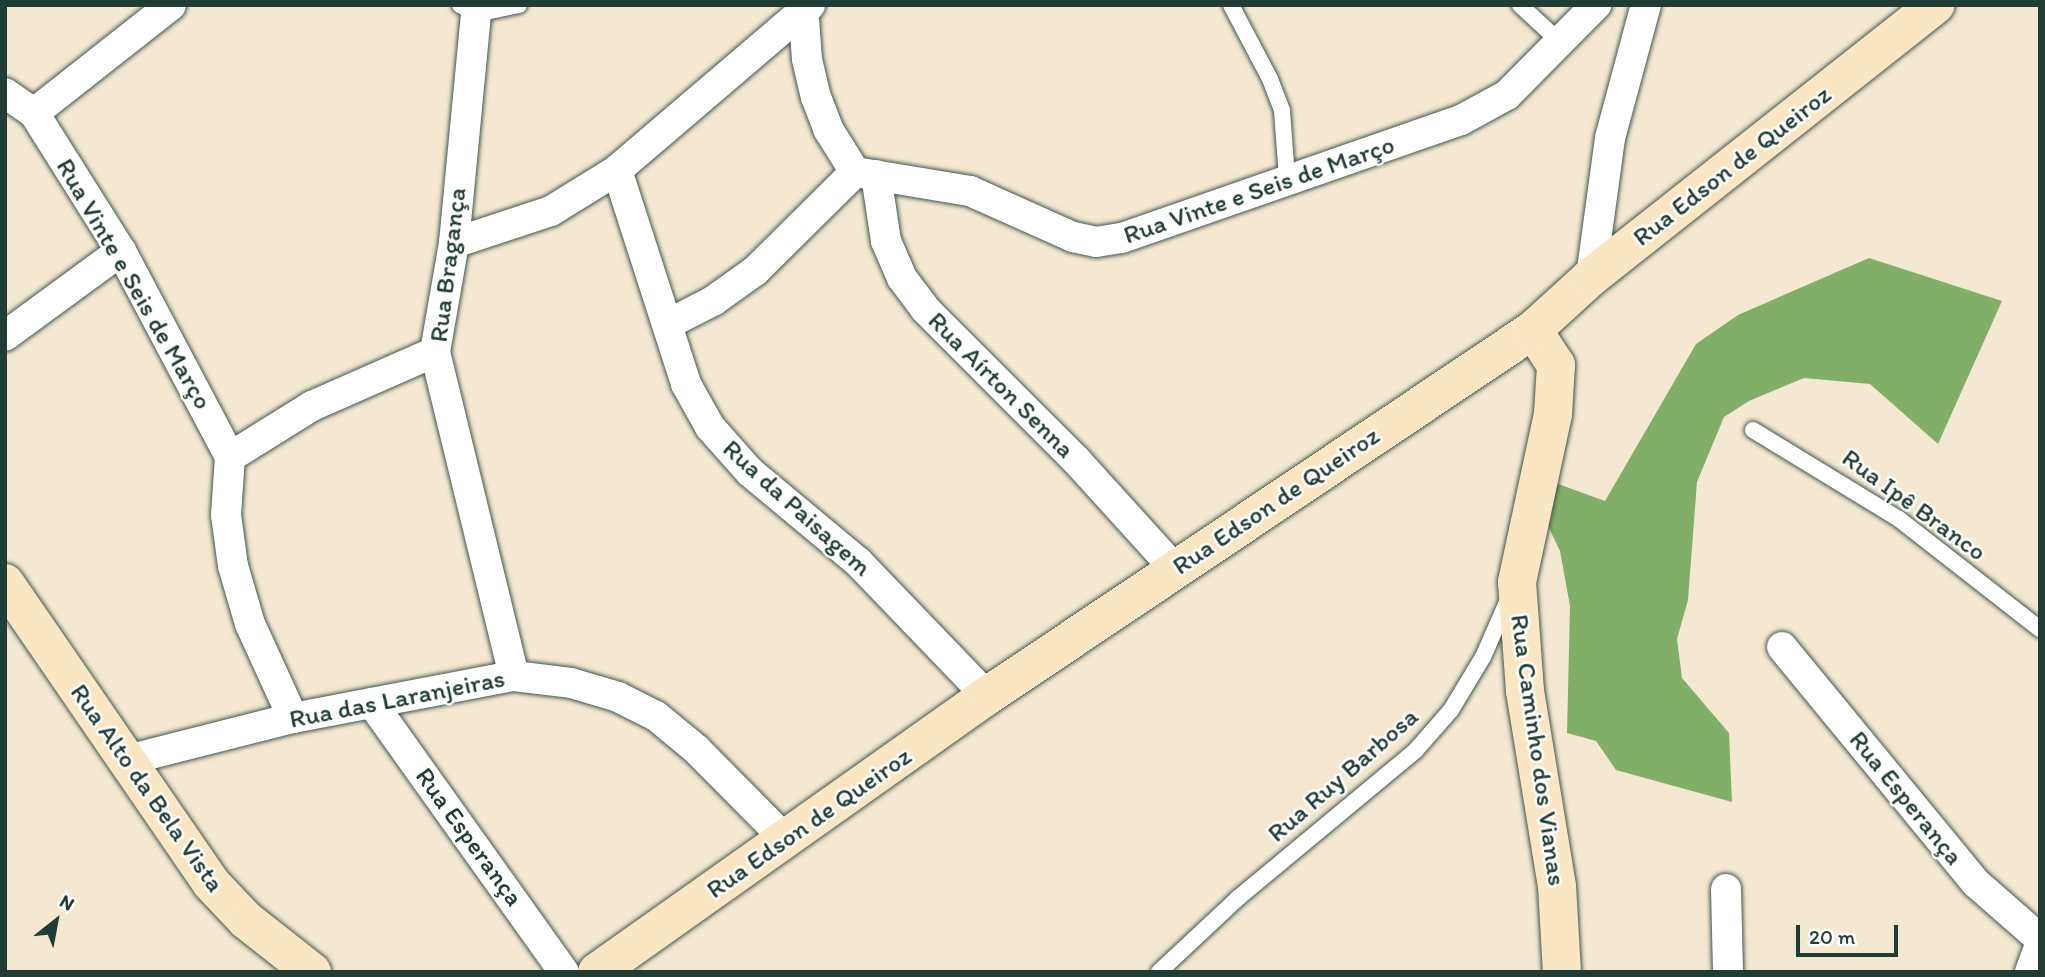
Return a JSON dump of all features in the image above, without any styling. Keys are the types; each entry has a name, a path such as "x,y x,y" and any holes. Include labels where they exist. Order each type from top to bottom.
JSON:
{"street":[{"path":"34,113 171,5"},
{"name":"Rua Vinte e Seis de Março","path":"865,173 970,191 1073,237 1096,242 1122,238 1287,177 1461,120 1507,95 1596,5"},
{"path":"1591,277 1610,138 1646,5"},
{"name":"Rua Edson de Queiroz","path":"597,972 787,841 987,695 1533,330 1591,277 1936,5"},
{"path":"454,243 551,211 617,170 806,6"},
{"path":"668,324 713,301 755,271 865,173 828,129 816,97 807,59 806,6"},
{"name":"Rua Bragança","path":"468,10 454,243 435,352 514,676"},
{"name":"Rua Vinte e Seis de Março","path":"5,93 34,113 121,251 230,457"},
{"name":"Rua da Paisagem","path":"617,170 686,383 710,427 750,472 858,562 987,695"},
{"name":"Rua Aírton Senna","path":"865,173 886,241 909,288 1174,568"},
{"path":"5,336 121,251"},
{"name":"Rua Caminho dos Vianas","path":"1533,330 1556,365 1553,402 1517,582 1525,691 1557,886 1562,972"},
{"path":"293,718 250,624 233,566 226,515 230,457 312,406 435,352"},
{"name":"Rua Alto da Bela Vista","path":"5,583 123,761 211,883 246,920 312,972"},
{"name":"Rua Esperança","path":"1782,647 1976,883 2040,941"},
{"name":"Rua das Laranjeiras","path":"123,761 293,718 514,676 571,683 618,697 656,716 696,749 787,841"},
{"name":"Rua Esperança","path":"372,703 564,972"},
{"path":"1726,889 1728,972"},
{"path":"2030,972 2040,941"}],"lane":[{"path":"468,10 519,5"},
{"path":"1231,5 1270,79 1282,111 1287,177"},
{"path":"1520,5 1560,43"},
{"name":"Rua Ipê Branco","path":"1753,430 1899,519 2040,629"},
{"name":"Rua Ruy Barbosa","path":"1159,972 1238,898 1416,750 1451,710 1477,667 1517,582"}],"green space":[{"path":"1869,258 2002,301 1938,444 1870,384 1804,378 1749,401 1724,417 1697,482 1688,600 1677,639 1682,678 1729,733 1732,802 1616,770 1596,741 1567,733 1570,606 1560,551 1549,528 1550,481 1605,501 1696,344 1738,315"}]}
